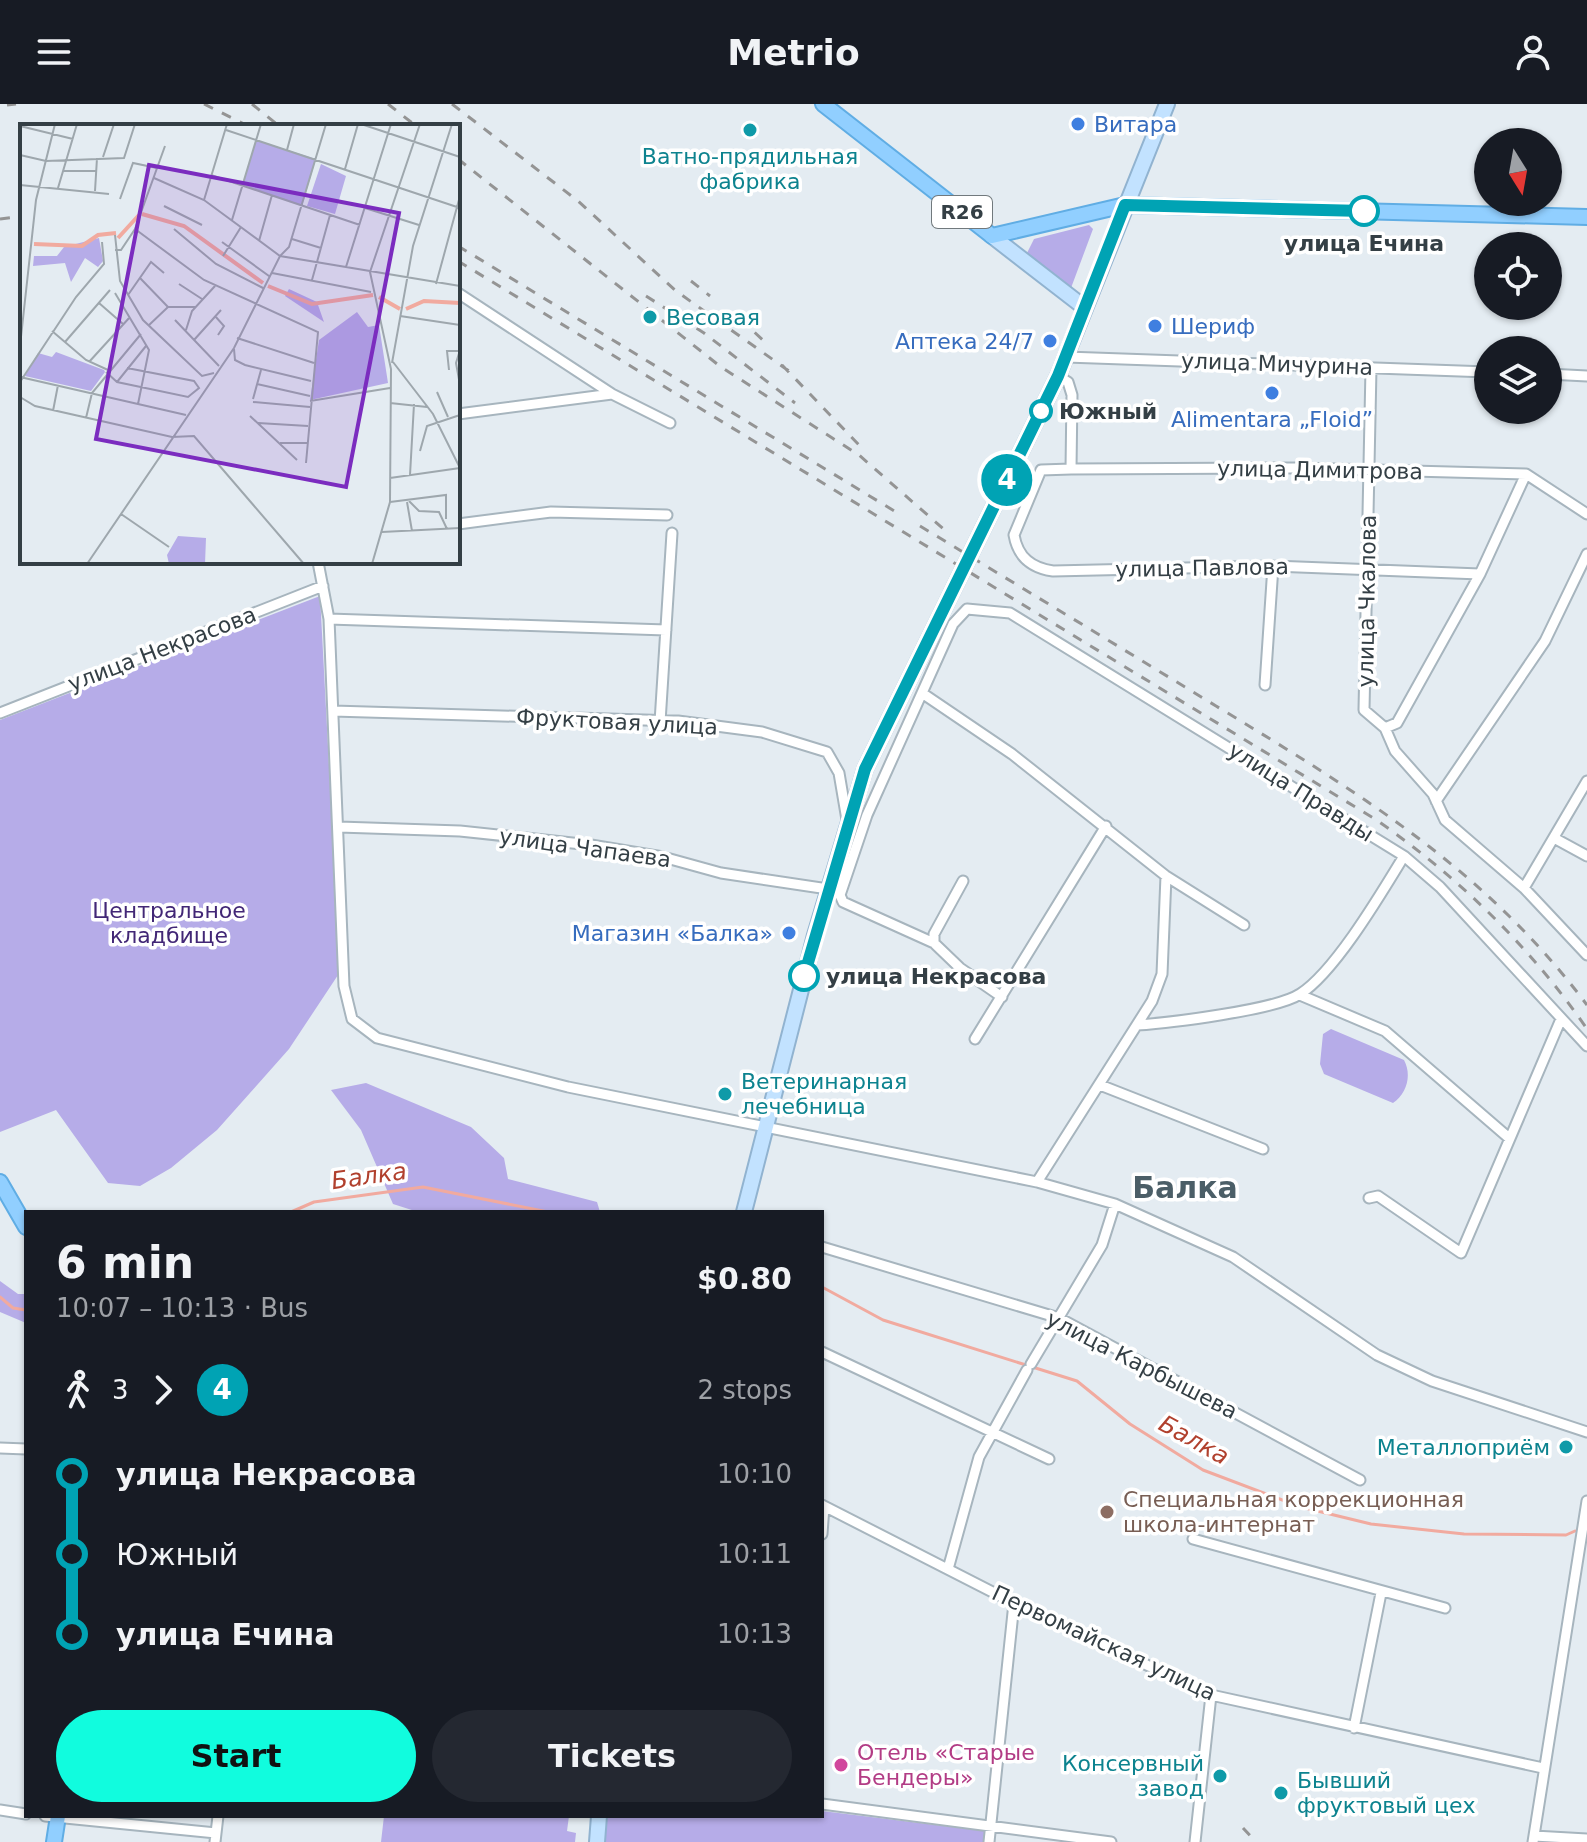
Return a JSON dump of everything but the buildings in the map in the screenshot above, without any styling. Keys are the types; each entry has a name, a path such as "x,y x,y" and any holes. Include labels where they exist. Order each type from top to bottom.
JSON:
{"main road":[{"name":"R26","path":"823,104 992,236 1125,205 1587,217"},
{"path":"745,1210 834,892 847,820 865,769 1058,376 1167,104"},
{"path":"992,236 1085,308"},
{"path":"0,1182 24,1224"},
{"path":"54,1818 54,1842"},
{"path":"597,1842 599,1818"}],"street":[{"path":"460,295 612,394 670,423"},
{"name":"улица Мичурина","path":"1066,357 1474,372"},
{"name":"улица Чкалова","path":"1371,368 1364,710 1385,728"},
{"path":"1562,375 1587,376"},
{"path":"1058,376 1068,382 1072,395 1071,469"},
{"path":"460,414 612,394"},
{"name":"улица Димитрова","path":"1041,470 1370,470 1526,474"},
{"name":"улица Павлова","path":"1041,470 1014,535 1021,554 1038,569 1273,566 1480,574"},
{"path":"1587,514 1526,474 1480,574 1397,723 1385,728 1395,751 1436,801 1445,820 1524,888 1587,955"},
{"path":"460,524 551,512 667,515"},
{"path":"660,722 672,533"},
{"path":"1436,801 1545,641 1587,554"},
{"path":"318,564 329,619 344,986 352,1019 377,1038 568,1087 1037,1182 1115,1204 1233,1257 1377,1355 1432,1381 1587,1432"},
{"path":"1265,685 1273,566"},
{"name":"улица Некрасова","path":"0,713 323,586"},
{"name":"улица Правды","path":"922,693 953,624 967,609 1010,613 1404,856 1440,887 1587,1046"},
{"path":"329,619 666,630"},
{"path":"1002,997 960,968 934,943 843,902 834,892 922,693 1012,754 1166,876 1244,925"},
{"name":"Фруктовая улица","path":"333,711 660,722 762,732 827,752 839,773 847,820"},
{"path":"1524,888 1587,781"},
{"path":"975,1039 1106,826"},
{"name":"улица Чапаева","path":"339,827 460,831 591,845 663,857 721,873 834,892"},
{"path":"1554,838 1587,856"},
{"path":"1300,995 1363,921 1404,856"},
{"path":"1037,1182 1137,1025 1162,974 1166,876"},
{"path":"934,943 934,934 963,881"},
{"path":"1137,1025 1198,1019 1300,995 1385,1031 1509,1138"},
{"path":"1369,1198 1378,1196 1461,1253 1561,1019"},
{"path":"1100,1085 1263,1149"},
{"path":"948,1569 979,1457 991,1431 1102,1245 1115,1204"},
{"name":"улица Карбышева","path":"824,1248 1059,1318 1360,1480"},
{"path":"824,1353 1049,1459"},
{"path":"0,1448 24,1449"},
{"path":"1587,1501 1534,1839 1587,1839"},
{"name":"Первомайская улица","path":"824,1506 1014,1603 1211,1695 1543,1768"},
{"path":"1193,1539 1381,1593 1445,1608"},
{"path":"1354,1728 1381,1593"},
{"path":"989,1842 1014,1603"},
{"path":"1195,1842 1211,1695"},
{"path":"824,1804 1111,1842"},
{"path":"0,1810 24,1814"},
{"path":"62,1818 216,1838 218,1818"}],"green space":[{"path":"1089,225 1093,229 1071,288 1026,255 1034,239"},
{"name":"Центральное кладбище","path":"320,596 340,972 289,1049 217,1130 171,1168 140,1186 108,1183 56,1110 0,1132 0,720"},
{"path":"1331,1029 1404,1060 1408,1078 1398,1099 1393,1103 1324,1074 1320,1064 1323,1034"},
{"path":"366,1083 471,1127 504,1158 508,1179 597,1202 599,1210 412,1210 393,1204 361,1130 331,1090"},
{"path":"0,1281 18,1294 24,1294 24,1322 0,1312"},
{"path":"824,1811 985,1831 984,1842 597,1842 599,1818 824,1818"},
{"path":"384,1818 569,1818 567,1831 576,1833 575,1842 381,1842"}],"waterway":[{"name":"Балка","path":"296,1210 314,1202 423,1187 538,1210"},
{"name":"Балка","path":"824,1288 883,1320 1077,1381 1130,1424 1203,1470 1301,1507 1371,1524 1464,1534 1566,1535 1575,1531"},
{"name":"Балка","path":"0,1297 13,1308 24,1310"}],"railway":[{"path":"7,105 16,104"},
{"path":"204,104 244,124"},
{"path":"252,104 277,124"},
{"path":"388,104 413,124"},
{"path":"452,104 578,201 676,291 789,371"},
{"path":"460,161 721,367 859,455 947,532"},
{"path":"0,219 20,216"},
{"path":"460,247 896,512"},
{"path":"460,262 1375,819 1435,864 1490,914 1541,969 1587,1029"},
{"path":"691,281 710,296"},
{"path":"646,296 704,333 795,403"},
{"path":"740,319 764,341"},
{"path":"782,365 860,446"},
{"path":"920,526 1269,738 1417,837 1506,913 1548,957 1587,1005"},
{"path":"1243,1828 1256,1842"}],"bus line":[{"name":"4","path":"804,976 847,820 865,769 1058,376 1125,205 1364,211"}],"place":[{"name":"Витара","path":"1078,124"},
{"name":"Ватно-прядильная фабрика","path":"750,130"},
{"name":"улица Ечина","path":"1364,211"},
{"name":"Весовая","path":"650,317"},
{"name":"Шериф","path":"1155,326"},
{"name":"Аптека 24/7","path":"1050,341"},
{"name":"Alimentara „Floid”","path":"1272,393"},
{"name":"Южный","path":"1041,411"},
{"name":"Магазин «Балка»","path":"789,933"},
{"name":"улица Некрасова","path":"804,976"},
{"name":"Ветеринарная лечебница","path":"725,1094"},
{"name":"Металлоприём","path":"1566,1447"},
{"name":"Специальная коррекционная школа-интернат","path":"1107,1512"},
{"name":"Отель «Старые Бендеры»","path":"841,1765"},
{"name":"Консервный завод","path":"1220,1776"},
{"name":"Бывший фруктовый цех","path":"1281,1793"}],"district":[{"name":"Балка","path":"1185,1187"}]}
